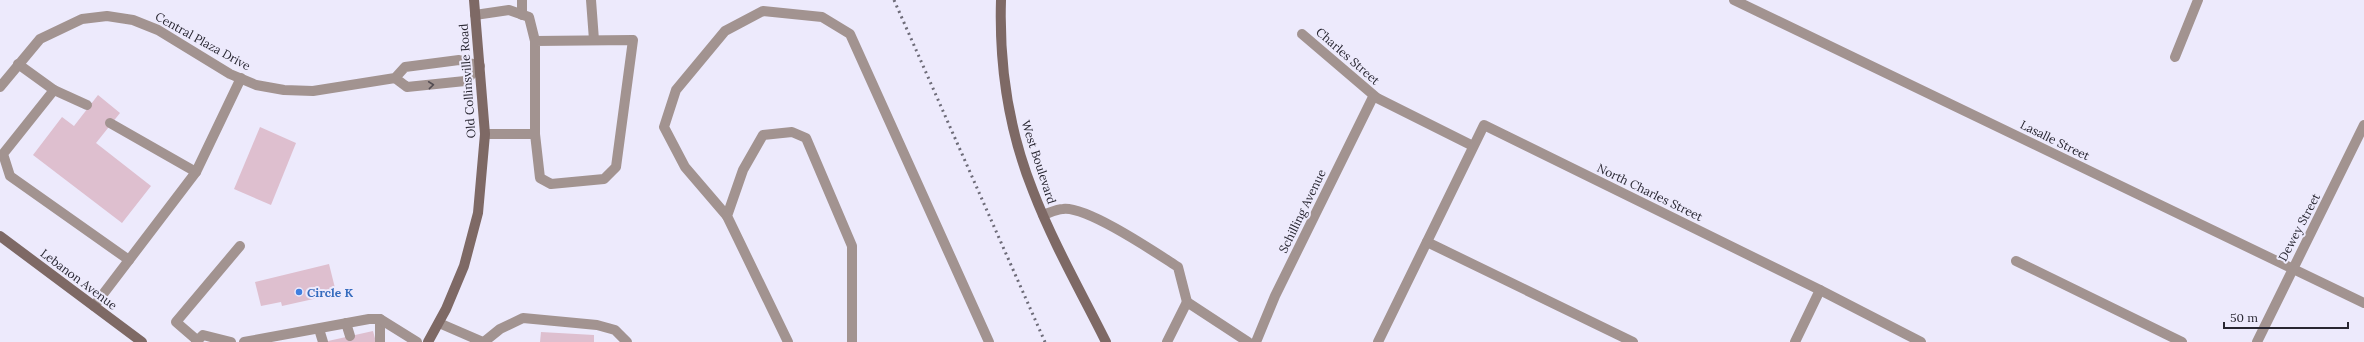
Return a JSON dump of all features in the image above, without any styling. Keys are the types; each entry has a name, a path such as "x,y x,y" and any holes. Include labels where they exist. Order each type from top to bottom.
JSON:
{"street":[{"name":"Old Collinsville Road","path":"428,342 439,322 464,266 478,213 485,134 474,0"},
{"path":"522,0 522,15"},
{"path":"591,0 594,40"},
{"name":"West Boulevard","path":"1001,0 1002,46 1010,109 1024,164 1043,215 1106,342"},
{"name":"Lasalle Street","path":"1734,0 2364,303"},
{"path":"2175,57 2198,0"},
{"path":"475,15 509,10 529,18 535,41 535,134 540,178 552,184 604,179 616,167 633,40 535,41"},
{"path":"788,342 728,216 685,167 664,127 676,90 725,31 763,11 822,17 850,34 989,342"},
{"name":"Central Plaza Drive","path":"0,87 40,38 82,19 107,16 133,20 158,30 241,78 256,85 284,90 312,91 395,78 405,67 459,60 480,66"},
{"name":"Charles Street","path":"1302,34 1377,98"},
{"path":"18,64 54,90 87,105"},
{"path":"395,78 408,87 465,82 480,66"},
{"path":"94,306 196,172 241,78"},
{"path":"54,90 3,154 10,176 129,260"},
{"name":"Schilling Avenue","path":"1256,342 1275,296 1373,97 1377,98"},
{"path":"1377,98 1473,146 1378,342"},
{"path":"110,123 196,172"},
{"name":"North Charles Street","path":"1473,146 1484,125 1820,290 1921,342"},
{"name":"Dewey Street","path":"2257,342 2364,125"},
{"path":"728,216 743,170 763,135 792,132 806,138 852,246 852,342"},
{"path":"485,134 535,134"},
{"path":"1043,215 1064,208 1080,211 1125,234 1178,267 1187,302 1167,342"},
{"name":"Lebanon Avenue","path":"0,236 142,342"},
{"path":"1426,242 1633,342"},
{"path":"231,342 203,335 197,341 176,322 240,246"},
{"path":"2016,261 2182,342"},
{"path":"1795,342 1820,290"},
{"path":"1187,302 1248,342"},
{"path":"439,322 483,342 500,329 523,318 597,325 615,330 627,342"},
{"path":"380,319 380,342"},
{"path":"249,342 296,338 320,329 346,323 380,319 417,342"},
{"path":"346,323 350,336"},
{"path":"320,329 323,342"}],"building":[{"path":"98,95 120,113 96,143 151,186 122,223 33,155 62,117 74,126"},
{"path":"260,127 296,143 271,205 234,189"},
{"path":"329,264 335,288 317,293 318,298 282,306 281,302 261,306 255,282"},
{"path":"373,331 376,342 328,342 328,341"},
{"path":"541,332 594,335 594,342 540,342"}],"railway":[{"path":"894,0 1045,342"}],"place":[{"name":"Circle K","path":"299,292"}]}
